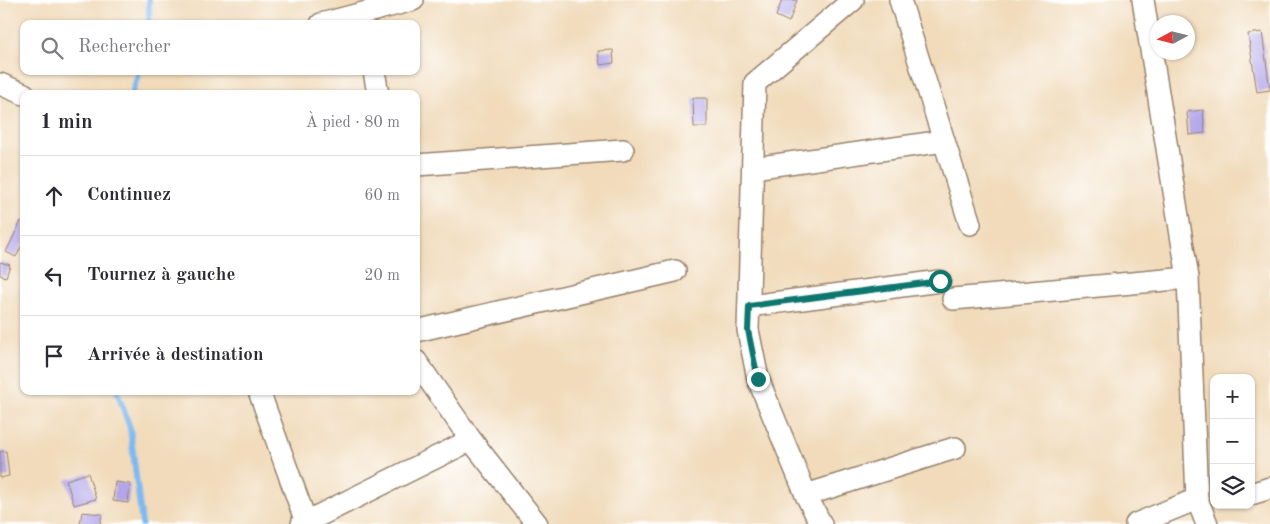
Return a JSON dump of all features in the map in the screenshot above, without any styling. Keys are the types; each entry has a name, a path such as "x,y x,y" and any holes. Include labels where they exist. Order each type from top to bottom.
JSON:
{"street":[{"path":"335,20 413,0"},
{"path":"821,524 806,495 758,379 748,330 755,83 853,0"},
{"path":"900,0 970,224"},
{"path":"1136,524 1206,510 1188,278 1143,0"},
{"path":"375,75 377,90"},
{"path":"0,84 20,92"},
{"path":"753,168 944,142"},
{"path":"420,165 622,150"},
{"path":"420,329 675,271"},
{"path":"953,299 1188,278"},
{"path":"749,306 940,281"},
{"path":"420,367 471,440 536,524"},
{"path":"260,395 304,523 471,440"},
{"path":"806,495 955,448"},
{"path":"1255,493 1270,488"}],"building":[{"path":"782,0 797,0 789,22 776,16"},
{"path":"1262,32 1270,90 1257,92 1248,34"},
{"path":"613,50 614,63 600,65 598,51"},
{"path":"693,98 707,98 707,127 694,127"},
{"path":"1203,110 1205,133 1189,135 1187,112"},
{"path":"20,223 20,249 16,257 6,252"},
{"path":"0,262 10,265 6,277 0,275"},
{"path":"6,451 9,476 0,478 0,452"},
{"path":"88,473 96,499 74,505 66,480"},
{"path":"115,482 130,484 128,503 113,501"},
{"path":"82,512 102,514 100,524 80,524"}],"waterway":[{"path":"149,0 149,20"},
{"path":"133,90 138,75"},
{"path":"118,395 130,428 142,524"}],"route":[{"path":"758,379 748,330 749,306 940,281"}]}
